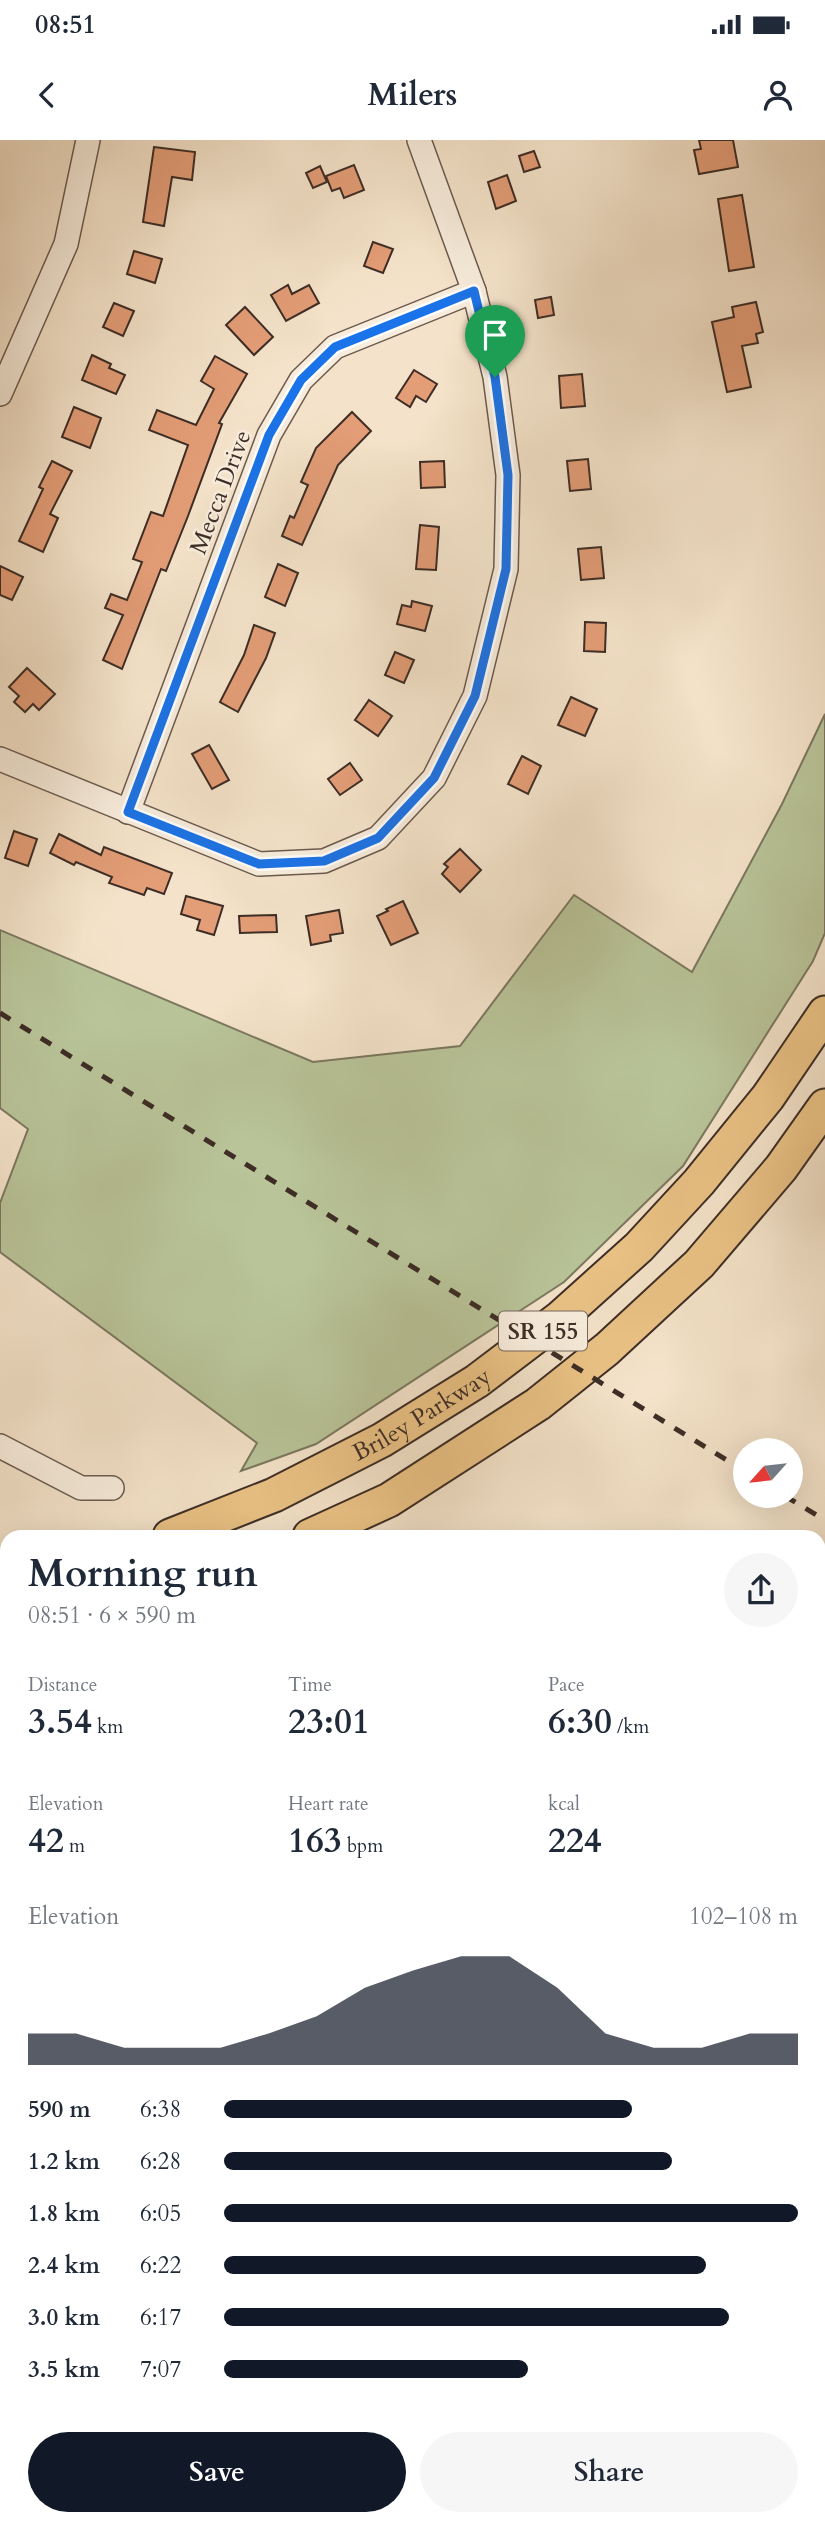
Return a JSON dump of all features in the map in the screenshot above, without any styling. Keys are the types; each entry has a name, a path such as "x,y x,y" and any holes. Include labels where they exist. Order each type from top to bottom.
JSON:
{"highway":[{"name":"Briley Parkway","path":"185,1530 274,1495 382,1440 477,1381 560,1318 639,1247 699,1182 768,1097 825,1013"},
{"name":"SR 155","path":"323,1530 389,1500 538,1404 607,1349 699,1265 781,1168 825,1106"}],"street":[{"path":"0,394 66,244 88,140"},
{"path":"0,760 259,864 324,861 378,838 434,778 475,696 506,569 508,475 495,377 474,291 419,140"},
{"name":"Mecca Drive","path":"128,812 269,435 301,380 335,347 474,291"},
{"path":"0,1446 81,1488 112,1488"}],"green space":[{"path":"825,714 825,933 813,961 683,1166 564,1282 316,1444 241,1471 257,1443 0,1252 0,1203 28,1129 0,1108 0,930 313,1062 460,1046 574,895 692,972 782,804"}],"building":[{"path":"699,140 733,140 738,167 699,174 694,150 701,149"},
{"path":"154,147 195,152 192,180 172,177 164,226 143,222"},
{"path":"534,151 540,167 524,172 519,156"},
{"path":"354,165 364,190 344,198 340,188 332,191 326,176"},
{"path":"320,166 327,182 313,188 306,173"},
{"path":"507,175 516,201 496,209 488,182"},
{"path":"742,195 754,267 729,271 718,199"},
{"path":"373,242 393,249 383,273 364,266"},
{"path":"134,251 162,259 155,283 127,274"},
{"path":"288,285 292,294 309,285 319,303 286,321 271,295"},
{"path":"551,297 554,315 538,318 535,300"},
{"path":"756,302 763,332 756,334 758,343 742,346 751,387 727,392 712,322 734,317 732,307"},
{"path":"114,303 134,311 123,336 103,327"},
{"path":"245,307 273,337 254,355 226,325"},
{"path":"92,355 111,364 109,368 125,375 116,394 82,380"},
{"path":"215,356 247,374 219,423 222,424 188,516 166,571 161,569 122,669 103,660 123,615 105,608 111,594 127,600 142,562 133,559 151,512 163,516 188,445 149,430 157,410 196,425 214,389 201,381"},
{"path":"414,370 437,384 426,402 416,396 410,407 396,398"},
{"path":"582,374 585,406 561,408 559,376"},
{"path":"74,407 101,418 90,448 62,437"},
{"path":"352,412 371,431 338,465 302,545 282,536 290,516 294,518 308,485 301,482 316,448"},
{"path":"588,459 591,489 570,491 567,461"},
{"path":"52,461 72,471 50,514 58,518 43,552 19,541 43,489 39,487"},
{"path":"444,461 445,487 421,488 420,462"},
{"path":"420,525 439,527 436,570 416,569"},
{"path":"601,547 604,578 581,580 578,549"},
{"path":"278,564 298,573 285,606 265,597"},
{"path":"0,566 23,577 12,600 0,595"},
{"path":"412,601 432,606 425,631 397,624 402,605 411,607"},
{"path":"585,622 606,623 605,652 584,651"},
{"path":"254,625 275,633 266,658 238,712 220,702 244,655"},
{"path":"395,652 414,660 404,683 385,675"},
{"path":"27,668 55,694 39,710 33,704 25,712 14,702 19,696 9,687"},
{"path":"571,697 597,709 585,736 558,725"},
{"path":"369,700 392,716 378,736 355,720"},
{"path":"209,745 229,780 212,789 192,754"},
{"path":"522,756 541,766 528,794 508,784"},
{"path":"350,763 362,780 340,795 328,779"},
{"path":"14,831 37,839 28,866 5,858"},
{"path":"59,834 101,855 104,847 172,873 164,894 147,888 144,895 109,883 112,877 76,862 74,865 50,853"},
{"path":"460,849 481,870 460,892 442,874 448,867 444,864"},
{"path":"186,896 223,906 214,935 197,930 200,920 181,914"},
{"path":"403,901 418,933 391,945 377,916"},
{"path":"339,910 343,933 330,935 331,941 311,945 306,916"},
{"path":"276,915 277,932 240,933 239,916"}],"railway":[{"path":"0,1013 733,1464"},
{"path":"803,1507 825,1520"}],"route":[{"path":"474,291 495,377 508,475 506,569 475,696 434,778 378,838 324,861 259,864 128,812 269,435 301,380 335,347 474,291"}]}
